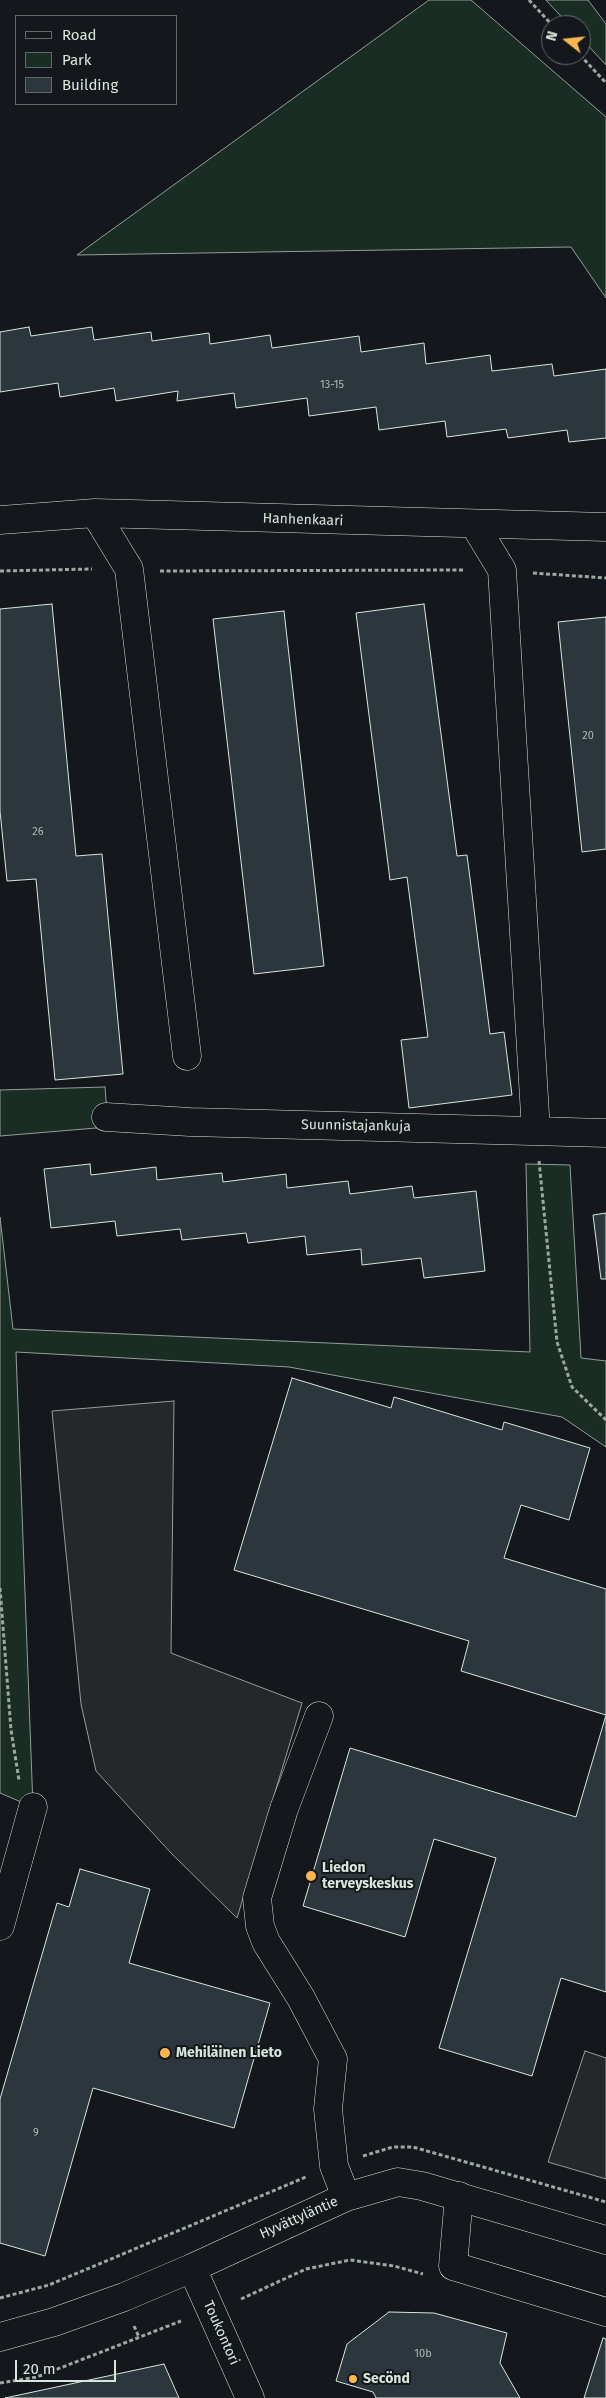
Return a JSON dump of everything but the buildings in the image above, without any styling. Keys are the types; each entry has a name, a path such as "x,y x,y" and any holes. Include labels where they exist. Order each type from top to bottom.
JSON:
{"street":[{"name":"Hanhenkaari","path":"0,520 95,513 606,527"},
{"path":"95,513 128,569 187,1056"},
{"path":"474,524 502,570 536,1131"},
{"name":"Suunnistajankuja","path":"106,1117 190,1122 606,1133"},
{"path":"319,1716 284,1809 258,1898 260,1926 266,1942 301,1998 332,2059 328,2109 334,2166 346,2197"},
{"path":"0,1926 33,1806"},
{"name":"Hyvättyläntie","path":"0,2337 54,2322 115,2300 192,2268 346,2197 398,2182 459,2196 606,2240"},
{"path":"459,2196 453,2266 606,2312"},
{"name":"Toukontori","path":"192,2268 250,2398"}],"path":[{"path":"529,0 543,15"},
{"path":"589,65 606,83"},
{"path":"0,571 128,569 154,571 502,570 606,578"},
{"path":"536,1131 557,1342 572,1387 606,1420"},
{"path":"0,1588 15,1757 20,1784 33,1806"},
{"path":"0,2383 37,2377 258,2292 306,2268 350,2260 394,2266 430,2276"}],"green space":[{"path":"429,0 471,0 541,61 541,65 546,65 606,117 606,298 571,247 77,255"},
{"path":"546,0 588,0 606,24 606,65 591,49 591,15 560,15"},
{"path":"105,1087 108,1127 0,1136 0,1090"},
{"path":"526,1164 570,1165 581,1358 606,1361 606,1447 562,1417 289,1367 16,1352 33,1807 0,1793 0,1217 13,1329 530,1352"}],"shaded area":[{"path":"174,1401 171,1653 302,1703 237,1918 171,1853 96,1771 81,1704 52,1411"},
{"path":"585,2051 606,2058 606,2179 548,2162"}],"place":[{"name":"Liedon terveyskeskus","path":"311,1876"},
{"name":"Mehiläinen Lieto","path":"165,2053"},
{"name":"Secönd","path":"353,2379"}]}
